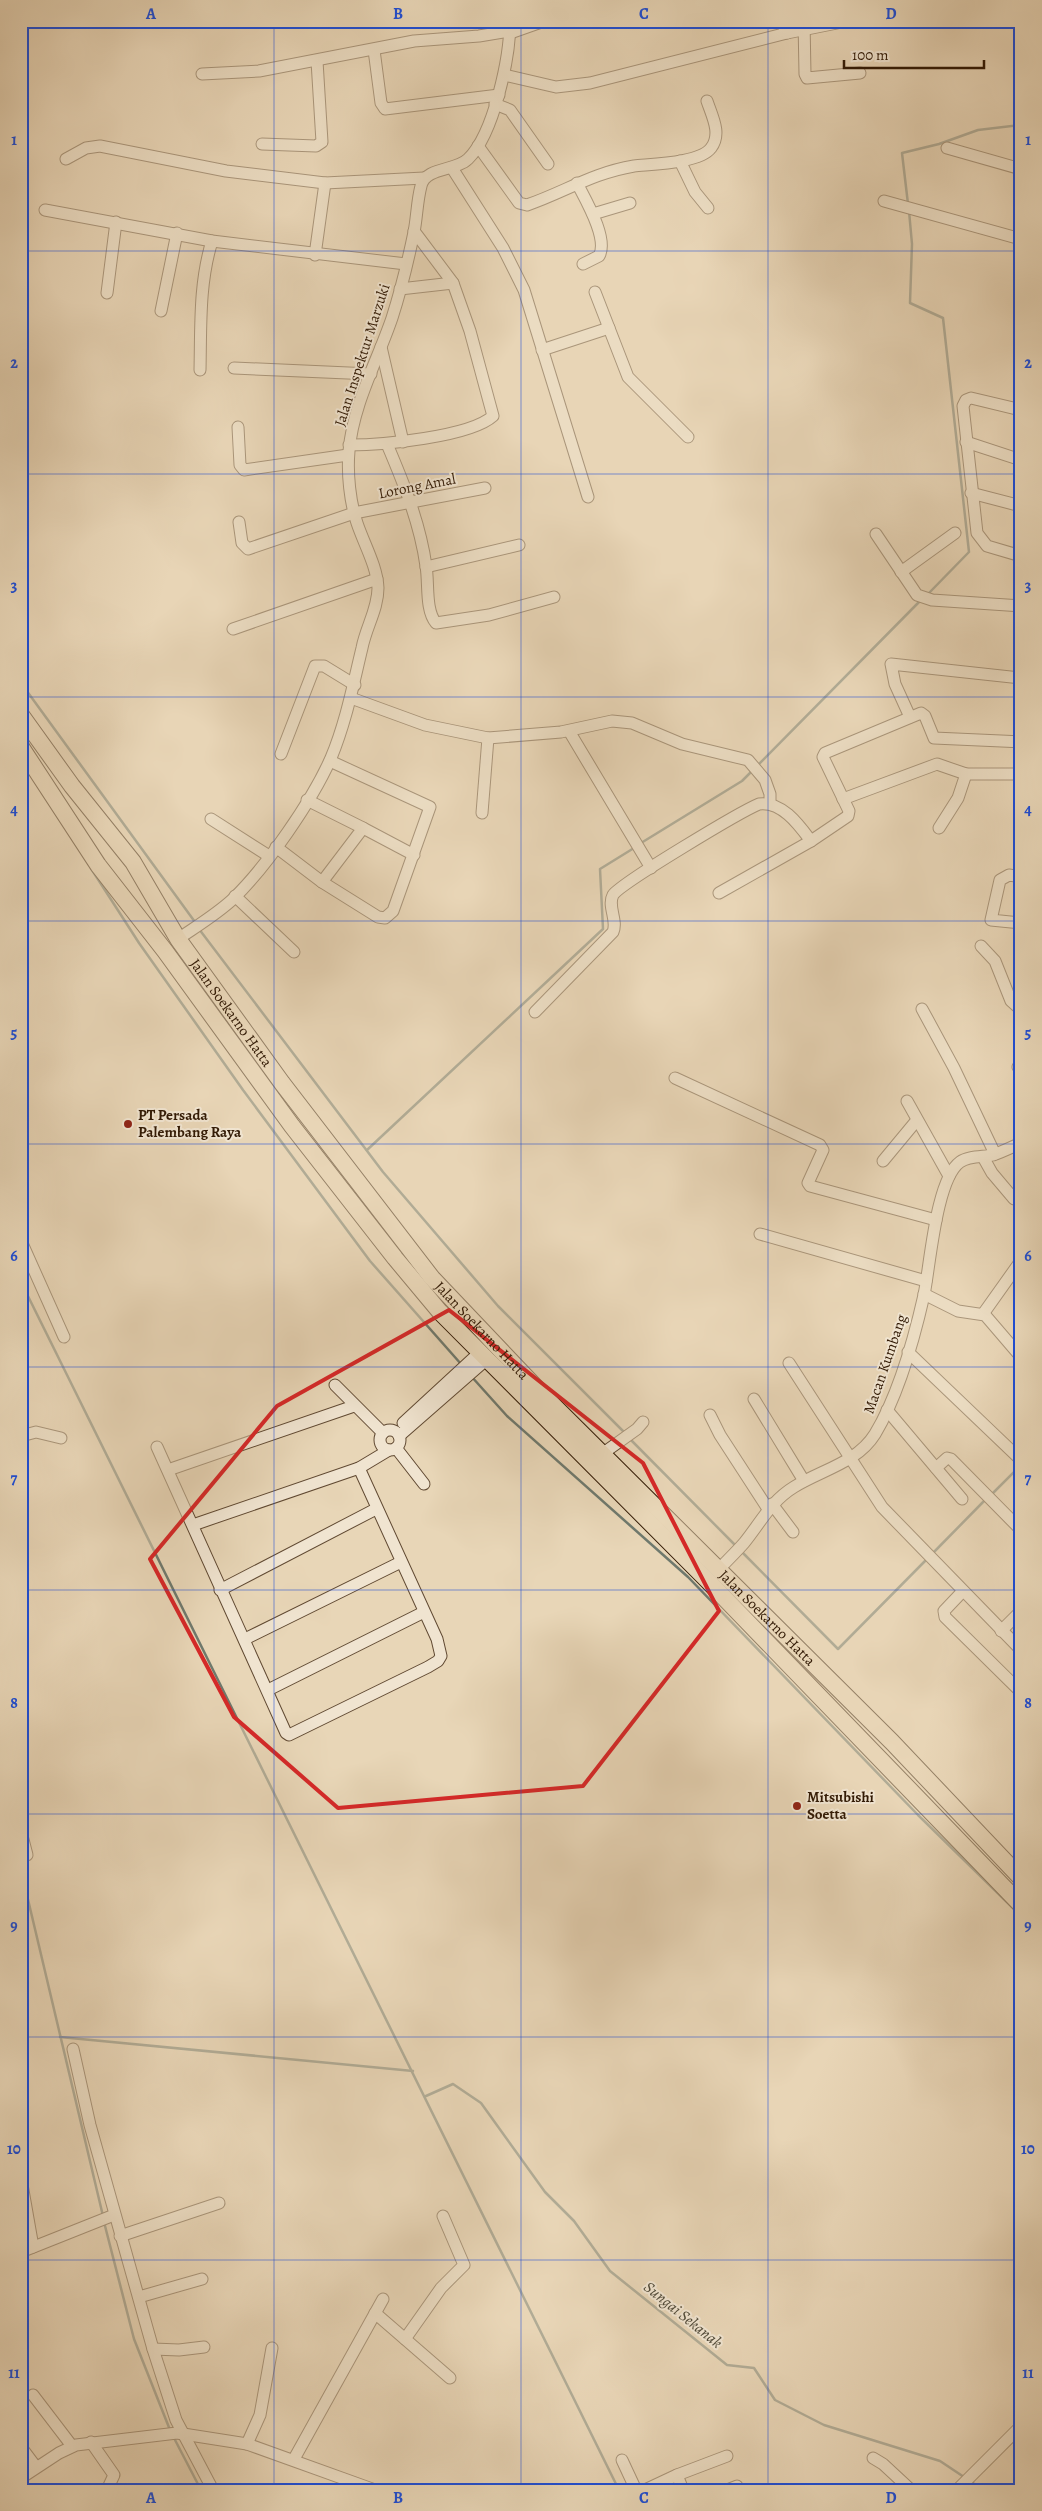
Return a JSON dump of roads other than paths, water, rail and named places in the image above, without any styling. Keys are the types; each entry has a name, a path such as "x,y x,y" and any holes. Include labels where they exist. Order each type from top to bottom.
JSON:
{"highway":[{"name":"Jalan Soekarno Hatta","path":"21,715 72,786 133,862 282,1083 391,1225 450,1298 602,1454 861,1711 1021,1878"},
{"name":"Jalan Soekarno Hatta","path":"21,747 98,865 165,951 292,1126 378,1237 479,1360 708,1581 1021,1905"},
{"path":"378,1237 391,1225"}],"street":[{"path":"202,74 259,71 414,42 479,36 544,21"},
{"path":"781,21 787,33"},
{"path":"504,75 556,87 590,83 787,33 804,25 847,21"},
{"path":"804,25 805,74 807,78 860,73"},
{"path":"66,159 86,148 100,146 226,170 325,183 424,178 434,172 452,168 465,162 478,146 497,99 504,75 509,52 510,28"},
{"path":"374,50 381,103 385,110 497,99 510,110 548,164"},
{"path":"262,144 316,146 322,142 317,61"},
{"path":"478,146 522,205 530,204 577,183 613,170 680,161 708,151 716,140 716,130 707,101"},
{"path":"947,148 1021,169"},
{"path":"680,161 695,192 708,208"},
{"path":"452,168 516,272 524,290 588,497"},
{"name":"Jalan Inspektur Marzuki","path":"184,935 204,922 235,896 272,851 307,800 330,761 351,698 366,632 376,607 377,579 354,513 349,450 353,424 400,290 414,231 420,188 424,178"},
{"path":"315,255 325,183"},
{"path":"577,183 593,214 601,250 598,256 583,264"},
{"path":"884,201 1021,239"},
{"path":"593,214 630,203"},
{"path":"45,210 212,241 315,255 406,264"},
{"path":"107,293 116,222"},
{"path":"238,427 240,465 244,470 403,442 465,428 493,416 470,331 453,283 414,231"},
{"path":"161,311 177,233"},
{"path":"200,370 202,296 205,268 212,241"},
{"path":"400,290 453,283"},
{"path":"595,292 608,328 632,383 688,437"},
{"path":"542,350 608,328"},
{"path":"381,347 403,442"},
{"path":"234,368 371,374"},
{"path":"1021,410 986,401 967,399 963,406 975,527 982,543 991,548 1021,556"},
{"path":"966,442 1021,460"},
{"path":"387,444 411,502 426,566 431,614 438,624 489,615 554,597"},
{"name":"Lorong Amal","path":"239,522 242,543 248,549 354,513 485,488"},
{"path":"971,493 1021,506"},
{"path":"901,572 955,533"},
{"path":"876,534 901,572 923,597 1021,606"},
{"path":"426,566 519,545"},
{"path":"234,629 377,579"},
{"path":"910,717 895,684 891,664 1021,678"},
{"path":"281,754 315,666 324,666 355,685"},
{"path":"351,698 425,725 488,738 524,737 569,731 612,721 622,721 642,726 682,744 734,755 753,763 770,794 770,804"},
{"path":"719,893 811,841 848,816 849,811 823,757 824,753 910,717 922,714 934,738 1021,742"},
{"path":"569,731 651,868"},
{"path":"482,813 488,738"},
{"path":"212,819 272,851 378,917 385,918 393,911 430,812 428,805 330,761"},
{"path":"844,799 932,765 940,764 966,774 1021,774"},
{"path":"939,828 958,798 966,774"},
{"path":"307,800 414,855"},
{"path":"535,1012 613,932 615,923 611,902 614,894 651,868 754,806 770,804 796,821 811,841"},
{"path":"322,882 363,828"},
{"path":"1021,877 1009,875 1000,880 991,920 1021,923"},
{"path":"235,896 294,952"},
{"path":"981,946 994,961 1011,1000 1021,1010"},
{"path":"922,1009 954,1068 995,1154"},
{"path":"674,1078 820,1145 823,1150 808,1183 810,1186 936,1220"},
{"path":"907,1101 949,1176 960,1162 995,1154 1021,1143"},
{"path":"883,1161 917,1120"},
{"path":"983,1157 992,1173 1014,1199"},
{"name":"Macan Kumbang","path":"718,1570 745,1542 770,1506 782,1494 851,1458 860,1452 875,1434 887,1410 908,1352 924,1294 936,1220 949,1176"},
{"path":"760,1234 926,1281"},
{"path":"21,1242 64,1337"},
{"path":"983,1314 1020,1262"},
{"path":"924,1294 958,1312 983,1314 1000,1330 1021,1357"},
{"path":"908,1352 1020,1459"},
{"path":"424,1484 393,1449 384,1448 380,1443 479,1360"},
{"path":"789,1362 882,1506 1021,1650"},
{"path":"193,1525 359,1468 393,1449 400,1441 392,1433 354,1406 335,1385"},
{"path":"754,1399 804,1481"},
{"path":"168,1470 354,1406"},
{"path":"887,1410 962,1499"},
{"path":"710,1415 720,1435 770,1506 793,1532"},
{"path":"602,1454 643,1422"},
{"path":"21,1436 36,1432 61,1438"},
{"path":"157,1447 220,1590 245,1640 286,1733 289,1735 420,1672 438,1662 441,1656 440,1648 359,1468"},
{"path":"936,1468 947,1458 951,1459 1021,1530"},
{"path":"220,1590 376,1509"},
{"path":"245,1640 401,1562"},
{"path":"963,1591 944,1611 945,1616 1021,1692"},
{"path":"1001,1631 1021,1611"},
{"path":"268,1690 424,1612"},
{"path":"21,1832 27,1855"},
{"path":"73,2049 90,2125 105,2219 120,2236 153,2350 176,2420 175,2433 213,2490"},
{"path":"21,2179 33,2247"},
{"path":"120,2236 219,2203"},
{"path":"405,2339 442,2288 464,2266 464,2262 443,2216"},
{"path":"21,2252 105,2219"},
{"path":"139,2297 202,2279"},
{"path":"294,2459 383,2299"},
{"path":"375,2313 450,2378"},
{"path":"153,2350 180,2350 204,2347"},
{"path":"246,2444 260,2415 272,2348"},
{"path":"33,2395 72,2446"},
{"path":"958,2489 1021,2426"},
{"path":"21,2478 72,2446 91,2442 175,2433 246,2444 294,2459 375,2490"},
{"path":"91,2442 114,2475 107,2490"},
{"path":"21,2447 36,2467"},
{"path":"645,2490 677,2475 727,2456"},
{"path":"873,2458 883,2464 911,2490"},
{"path":"622,2460 636,2490"},
{"path":"677,2475 683,2490"}],"waterway":[{"path":"908,204 902,153 939,144 978,130 1021,125"},
{"path":"909,211 912,244 910,303 943,318 969,552 928,594"},
{"path":"757,766 920,601"},
{"path":"21,683 195,922"},
{"path":"641,843 742,781 753,770"},
{"path":"367,1150 603,929 600,869 634,848"},
{"path":"92,870 139,943 243,1090 370,1261 461,1364"},
{"path":"199,929 383,1172 498,1306 626,1434"},
{"path":"21,1282 619,2490"},
{"path":"471,1376 507,1416 688,1577 918,1815 1021,1916"},
{"path":"629,1438 736,1546"},
{"path":"990,1496 1021,1465"},
{"path":"932,1554 986,1499"},
{"path":"742,1552 838,1649 928,1558"},
{"path":"21,1870 103,2216"},
{"path":"60,2037 413,2071"},
{"name":"Sungai Sekanak","path":"426,2096 453,2084 481,2103 545,2192 574,2221 610,2271 727,2365 754,2368 775,2400 824,2425 940,2461 964,2477"},
{"path":"104,2222 134,2339 170,2430"},
{"path":"174,2438 201,2490"},
{"name":"Sungai Sekanak","path":"970,2481 983,2490"}],"place":[{"name":"PT Persada Palembang Raya","path":"128,1124"},
{"name":"Mitsubishi Soetta","path":"797,1806"}]}
